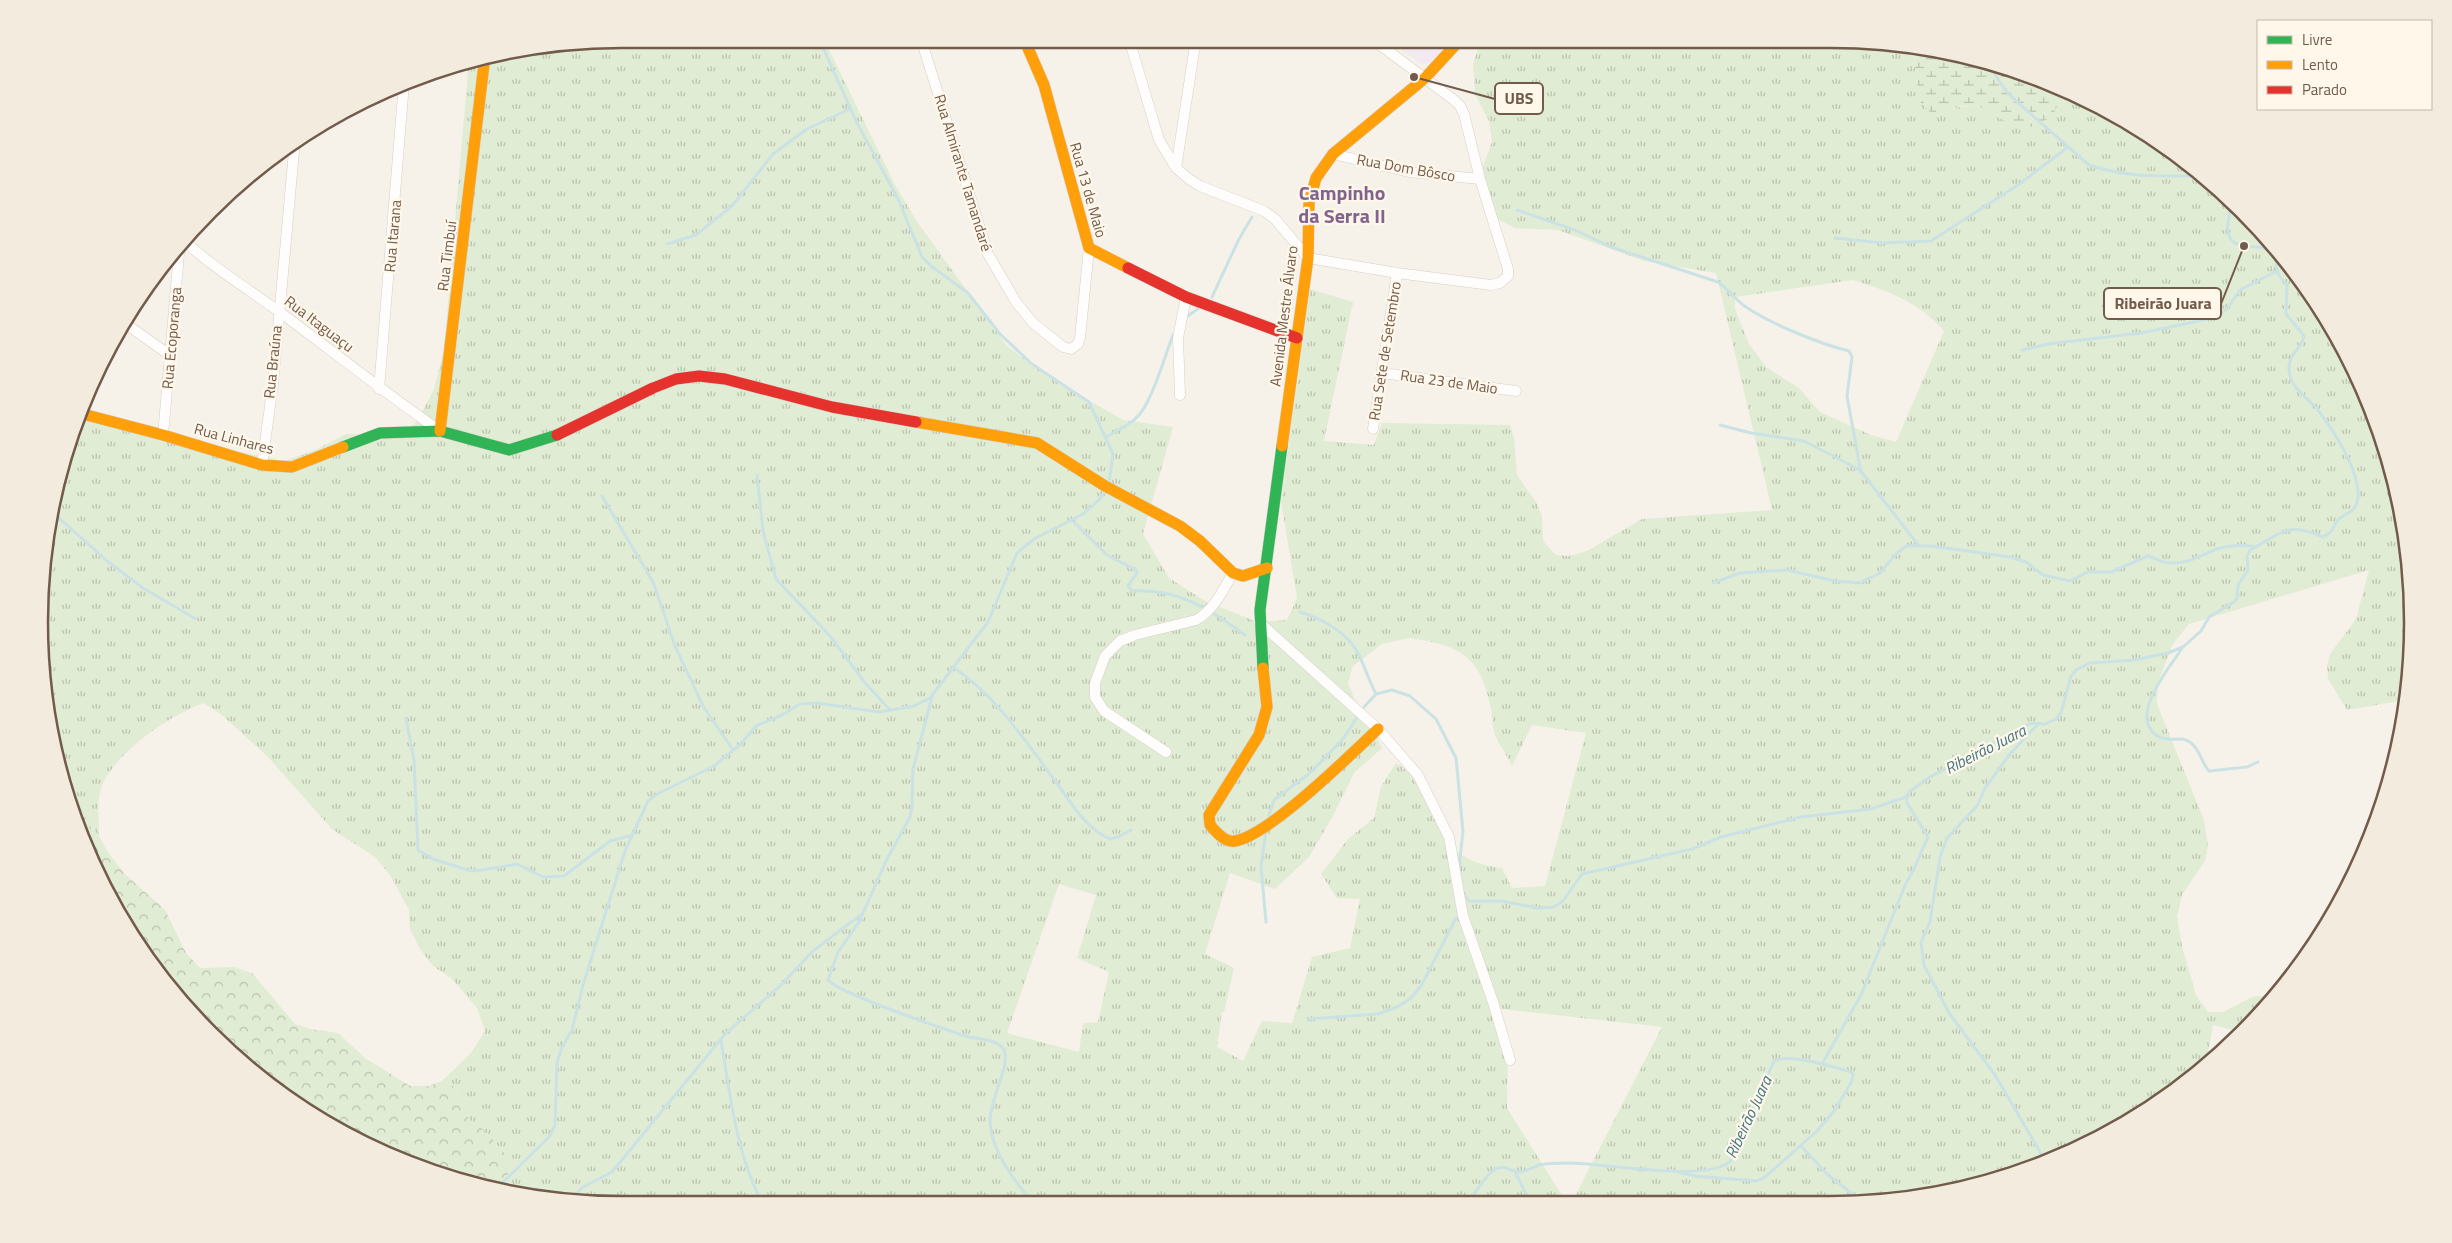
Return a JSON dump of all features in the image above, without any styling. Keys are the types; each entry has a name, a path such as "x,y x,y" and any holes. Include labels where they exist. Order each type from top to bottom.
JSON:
{"street":[{"name":"Rua Almirante Tamandaré","path":"924,48 988,254 1016,302 1033,323 1063,347 1071,349 1078,344 1080,338 1088,248"},
{"name":"Rua 13 de Maio","path":"1028,48 1046,92 1088,248 1186,297 1297,338"},
{"path":"1132,48 1158,140 1176,168 1200,186 1264,211 1275,219 1308,258"},
{"path":"1176,168 1195,48"},
{"path":"1383,48 1454,100 1464,114 1480,179"},
{"name":"Avenida Mestre Álvaro","path":"1378,729 1334,770 1261,829 1233,842 1214,830 1210,825 1209,815 1259,735 1264,721 1266,698 1259,622 1308,258 1309,210 1314,180 1320,168 1333,154 1451,48"},
{"name":"Rua Timbuí","path":"440,431 484,65"},
{"name":"Rua Itarana","path":"379,389 403,90"},
{"name":"Rua Braúna","path":"262,465 273,384 278,311 294,150"},
{"name":"Rua Dom Bôsco","path":"1333,154 1401,170 1480,179"},
{"name":"Rua Sete de Setembro","path":"1308,258 1397,273 1491,284 1500,283 1508,276 1508,269 1480,179"},
{"name":"Rua Itaguaçu","path":"188,245 278,311 379,389 440,431"},
{"name":"Rua Ecoporanga","path":"163,435 180,255"},
{"name":"Rua Sete de Setembro","path":"1373,429 1397,273"},
{"path":"1180,395 1178,338 1186,297"},
{"path":"129,326 171,356"},
{"name":"Rua 23 de Maio","path":"1382,374 1516,391"},
{"name":"Rua Linhares","path":"86,415 163,435 262,465 292,467 380,433 440,431 509,450 555,436 653,388 676,379 700,376 725,379 832,407 1029,441 1044,447 1105,486 1190,534 1233,573"},
{"path":"1166,752 1104,711 1095,697 1095,683 1105,656 1120,641 1135,635 1196,620 1203,616 1216,601 1233,573 1243,576 1267,568"},
{"path":"1259,622 1378,729 1418,775 1445,827 1451,847 1463,916 1493,1002 1510,1060"}],"shaded area":[{"path":"1399,48 1445,48 1432,62 1422,64"}],"green space":[{"path":"828,48 894,183 918,223 1007,346 1052,379 1123,420 1173,427 1143,534 1169,578 1205,601 1257,622 1287,620 1297,598 1281,501 1310,289 1353,302 1324,441 1374,445 1382,423 1510,425 1514,438 1517,475 1536,502 1542,516 1543,541 1556,555 1569,556 1587,551 1642,519 1772,510 1716,273 1644,261 1558,230 1515,228 1497,219 1482,169 1492,142 1489,121 1475,94 1473,64 1478,48 1830,48 1905,52 1916,54 1915,73 1953,109 1972,104 1990,111 2011,125 2052,92 2118,124 2180,166 2209,190 2262,243 2286,272 2328,335 2345,368 2361,402 2385,473 2400,547 2403,584 2404,622 2400,696 2399,701 2347,710 2328,679 2327,666 2330,654 2356,619 2369,570 2189,624 2173,644 2158,682 2157,704 2204,820 2208,846 2205,861 2182,895 2177,917 2182,946 2196,995 2208,1012 2223,1012 2254,996 2265,996 2233,1030 2213,1025 2208,1054 2149,1099 2117,1119 2050,1152 1979,1176 1905,1191 1830,1196 1575,1196 1662,1027 1493,1008 1508,1053 1507,1108 1562,1196 622,1196 547,1191 495,1181 469,1119 463,1114 456,1087 442,1081 471,1053 485,1031 477,1008 452,979 432,965 420,949 410,929 409,910 390,875 375,857 332,829 267,756 222,715 204,703 176,716 147,735 133,746 111,770 103,783 99,795 99,836 83,819 78,806 67,770 52,696 48,622 52,547 67,473 84,420 284,461 315,450 346,434 382,435 406,431 418,420 434,389 444,349 468,68 547,52 584,49","holes":["1853,280 1891,293 1913,305 1924,312 1944,331 1896,442 1871,435 1820,412 1799,388 1766,367 1749,344 1735,309 1735,297","1409,638 1442,644 1465,656 1474,665 1487,691 1494,732 1512,766 1532,725 1586,733 1545,886 1512,888 1502,868 1487,866 1462,855 1450,845 1421,788 1405,769 1396,763 1381,787 1374,818 1348,839 1321,874 1337,898 1360,899 1350,948 1312,957 1292,1023 1262,1021 1243,1061 1217,1047 1222,1012 1224,1012 1234,968 1205,954 1230,873 1275,889 1309,857 1333,816 1354,773 1382,748 1367,717 1355,701 1348,683 1353,666 1382,644","1059,884 1096,895 1077,958 1109,972 1098,1022 1083,1023 1079,1052 1007,1033"]},
{"path":"1916,54 1979,67 2050,91 2058,104 2052,117 2031,127 2011,125 1990,111 1972,104 1931,113 1921,103 1915,73"},
{"path":"83,820 99,836 108,852 124,873 165,910 186,953 200,968 234,967 252,973 295,1024 310,1029 338,1033 365,1058 410,1086 429,1086 442,1081 456,1087 463,1114 486,1132 507,1156 509,1173 499,1182 437,1165 402,1152 334,1119 272,1077 243,1053 190,1000 144,940 124,908 107,875"}],"waterway":[{"path":"823,48 857,123 898,199 922,257 931,266 968,293 1000,334 1032,364 1089,402 1113,454 1109,483"},
{"path":"1993,71 2005,90 2015,100 2089,165 2131,174 2192,176"},
{"path":"667,244 696,235 732,206 773,154 807,129 850,109"},
{"path":"1835,238 1883,243 1931,241 2018,185 2068,147"},
{"path":"1517,210 1575,230 1611,247 1718,282 1742,304 1782,327 1849,351 1852,357 1847,396 1861,473"},
{"name":"Ribeirão Juara","path":"2230,210 2228,233 2230,238 2239,245 2268,250"},
{"path":"1212,297 1239,239 1252,217"},
{"name":"Ribeirão Juara","path":"1822,1064 1861,995 1906,883 1928,837 1907,803 1909,792 1930,777 2023,727 2032,723 2045,724 2056,719 2061,713 2071,676 2077,669 2090,663 2134,660 2168,653 2183,647 2201,631 2209,617 2234,602 2237,598 2238,585 2248,570 2247,556 2250,550 2285,531 2301,530 2323,537 2332,530 2340,518 2355,507 2358,497 2357,484 2347,456 2324,418 2300,392 2290,376 2290,360 2304,336 2286,314 2287,285 2277,270 2276,260"},
{"path":"2022,350 2048,344 2141,333 2213,318 2226,310 2240,290 2277,271"},
{"path":"1185,318 1199,308"},
{"path":"1106,437 1129,424 1142,412 1157,380 1173,335"},
{"path":"1720,425 1751,433 1804,441 1860,470 1919,546"},
{"path":"757,475 763,531 776,579 830,636 866,684 890,710"},
{"path":"503,1182 549,1137 555,1125 557,1063 562,1047 572,1030 583,985 625,851 648,801 657,794 714,766 741,744 756,726 782,715 800,704 817,703 879,712 914,706 930,698 988,622 1017,553 1034,539 1083,514 1100,499 1105,491"},
{"path":"602,496 653,582 675,646 703,706 733,750"},
{"path":"58,517 106,560 143,588 196,619"},
{"path":"1071,519 1107,555 1136,570 1137,573 1128,586 1132,591 1165,593 1193,602 1218,616 1245,635"},
{"path":"1713,583 1740,573 1787,570 1835,581 1860,583 1880,573 1896,554 1906,546 1931,546 2010,557 2026,562 2043,575 2070,581 2088,572 2111,572 2148,556 2164,562 2177,563 2189,561 2217,549 2236,546 2256,547"},
{"path":"1300,612 1326,623 1348,640 1359,655 1376,694"},
{"path":"2181,650 2152,695 2147,720 2151,730 2162,738 2184,739 2188,741 2197,750 2209,771 2247,767 2258,762"},
{"path":"953,667 982,690 1008,718 1092,828 1110,839 1131,830"},
{"path":"1364,707 1376,694 1392,690 1410,696 1436,719 1456,758 1463,831 1459,868"},
{"path":"932,697 913,769 910,817 886,861 859,922 838,952 828,980 836,986 870,1002 965,1036 991,1041 1004,1049 1004,1068 991,1112 991,1132 999,1154 1018,1185 1028,1196"},
{"path":"1269,815 1274,800 1311,772 1343,739 1358,716"},
{"path":"406,718 414,760 418,850 433,859 468,870 476,871 517,864 543,877 564,876 610,841 632,835"},
{"path":"2038,724 2010,754 1985,788 1977,806 1947,838 1940,857 1930,922 1921,942 1924,965 1949,1013 1995,1075 2042,1155"},
{"path":"1463,894 1469,901 1502,901 1537,908 1554,907 1563,901 1582,874 1692,849 1721,837 1801,817 1871,809 1906,797"},
{"path":"1266,831 1261,866 1266,922"},
{"path":"577,1193 583,1187 612,1172 725,1034 781,985 813,951 863,913"},
{"path":"1309,1019 1378,1014 1397,1007 1410,999 1421,986 1456,918"},
{"path":"721,1040 740,1144 759,1196"},
{"name":"Ribeirão Juara","path":"1781,1059 1801,1060 1851,1072 1853,1075 1852,1081 1835,1110 1817,1131 1764,1178 1756,1181 1695,1176 1672,1171 1701,1171 1719,1167 1731,1161 1731,1149 1748,1119 1774,1061 1781,1059"},
{"path":"1801,1146 1828,1175 1854,1195"},
{"name":"Ribeirão Juara","path":"1472,1196 1488,1175 1500,1168 1521,1172 1539,1165 1565,1163 1672,1171"},
{"path":"1514,1170 1527,1196"}],"traffic: fast":[{"path":"343,447 380,433 440,431 509,450 557,435"},
{"path":"1263,668 1260,610 1282,446"}],"traffic: slow":[{"path":"1028,48 1044,85 1089,248 1128,268"},
{"path":"1282,446 1308,258 1309,203 1316,178 1333,154 1425,78 1453,48"},
{"path":"440,431 484,65"},
{"path":"86,415 163,435 262,465 292,467 343,447"},
{"path":"916,422 1037,443 1105,486 1180,526 1200,541 1233,573 1243,576 1267,568"},
{"path":"1263,668 1267,707 1259,735 1209,815 1210,825 1224,839 1235,841 1250,836 1268,825 1330,774 1378,729"}],"traffic: jam":[{"path":"1128,268 1186,297 1297,338"},
{"path":"557,435 653,388 676,379 699,376 725,379 832,407 916,422"}],"place":[{"name":"UBS","path":"1414,77"},
{"name":"Ribeirão Juara","path":"2244,246"}],"district":[{"name":"Campinho da Serra II","path":"1342,204"}]}
